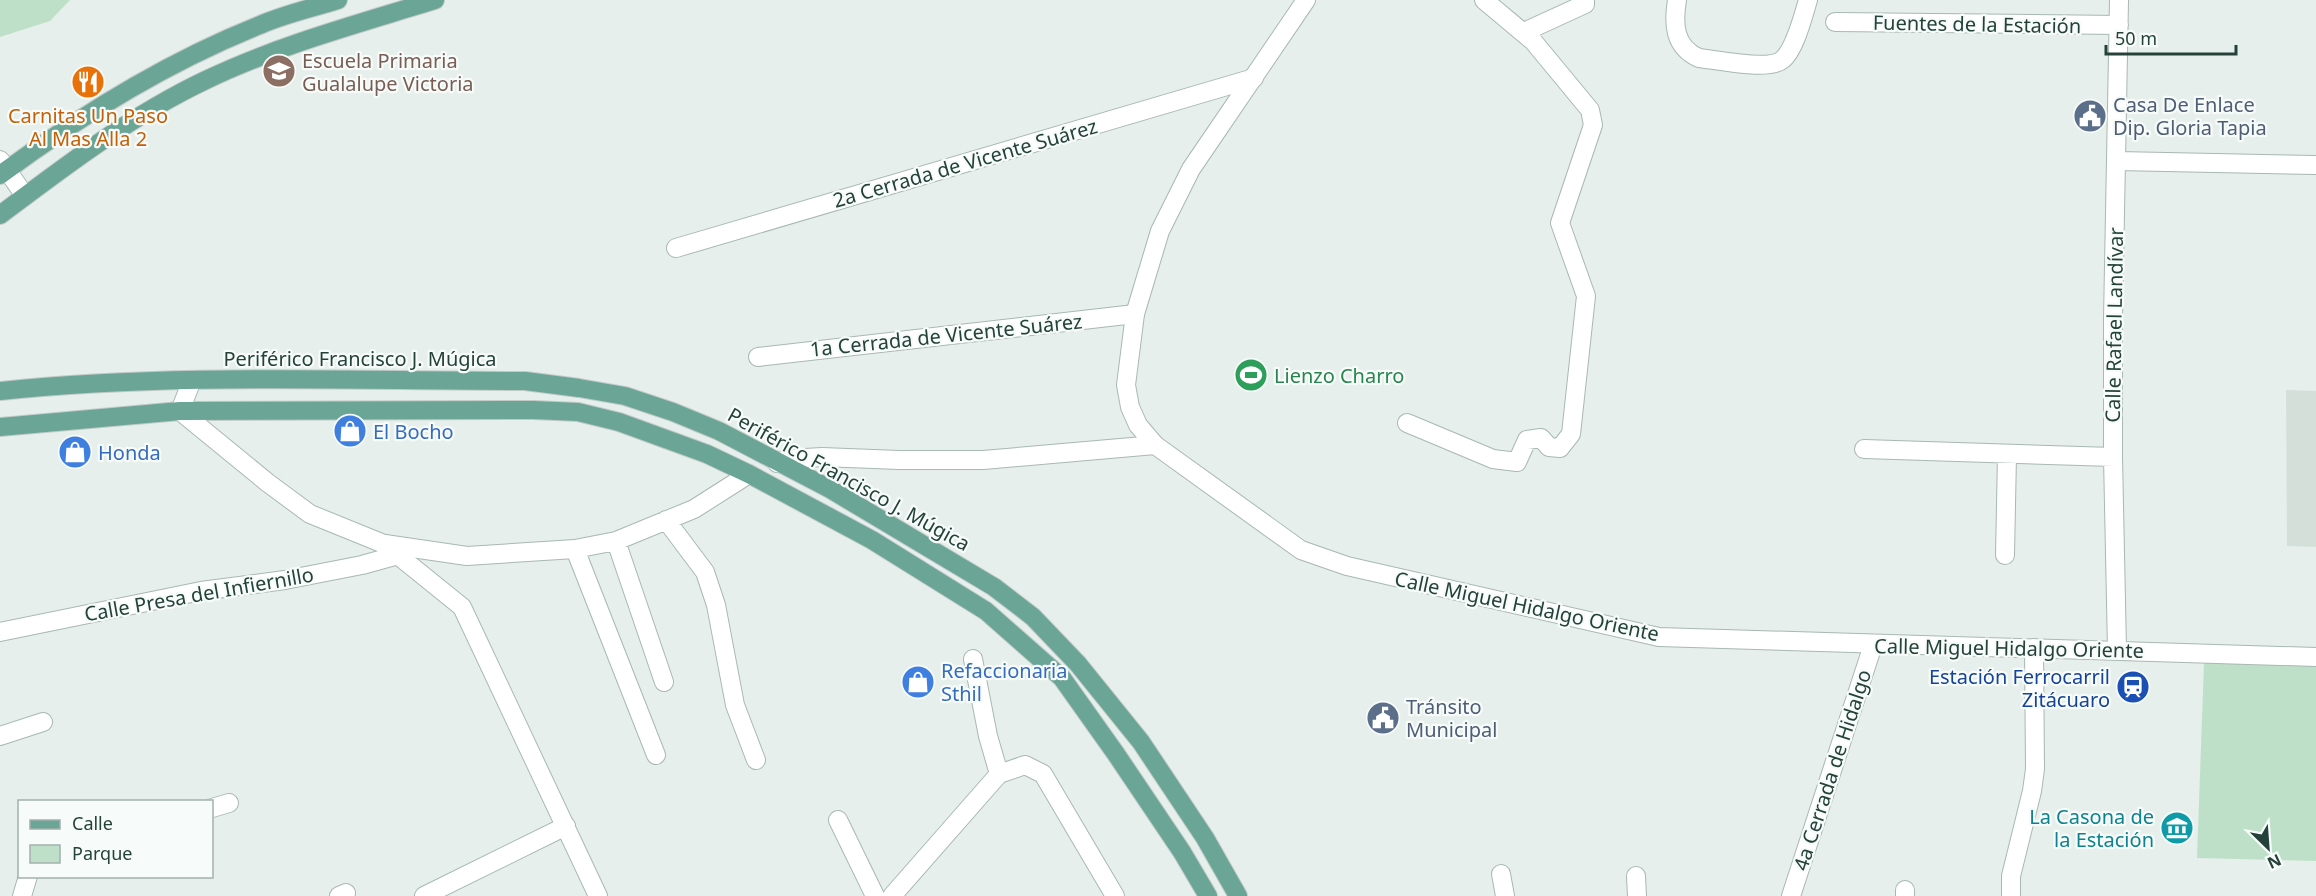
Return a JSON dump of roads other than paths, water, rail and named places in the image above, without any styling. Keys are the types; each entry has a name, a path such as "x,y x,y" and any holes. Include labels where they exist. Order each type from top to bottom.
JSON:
{"main road":[{"path":"2,168 162,70 262,24 339,0"},
{"path":"0,215 110,136 206,80 268,53 435,0"},
{"name":"Periférico Francisco J. Múgica","path":"0,391 69,384 192,380 525,381 625,396 673,412 719,431 830,489 994,586 1033,617 1078,664 1141,742 1205,838 1238,896"},
{"path":"0,427 180,411 372,409 578,412 619,422 708,454 872,540 986,611 1062,678 1116,754 1209,896"}],"street":[{"name":"Calle Miguel Hidalgo Oriente","path":"1306,0 1191,170 1160,231 1135,314 1126,385 1130,406 1138,425 1155,445 1301,550 1347,566 1659,637 2316,657"},
{"path":"1407,423 1493,459 1517,462 1527,440 1541,438 1549,447 1560,448 1571,434 1586,296 1560,223 1593,125 1593,116 1524,32 1484,0"},
{"path":"1524,32 1585,4 1586,0"},
{"path":"1677,0 1675,30 1680,43 1688,53 1699,58 1772,65 1784,59 1796,35 1808,0"},
{"name":"Calle Rafael Landívar","path":"2118,650 2113,457 2113,320 2119,0"},
{"name":"Fuentes de la Estación","path":"1835,22 2119,25"},
{"name":"2a Cerrada de Vicente Suárez","path":"676,248 1254,78"},
{"path":"2117,161 2316,165"},
{"path":"2,168 25,196"},
{"name":"1a Cerrada de Vicente Suárez","path":"758,357 1135,314"},
{"path":"192,380 180,411 310,514 391,549 462,606 598,896"},
{"path":"777,463 789,459 822,457 983,460 1155,445"},
{"path":"1864,449 2113,457"},
{"path":"2006,555 2007,455"},
{"name":"Calle Presa del Infiernillo","path":"0,632 201,591 296,578 362,565 391,549 467,556 575,549 616,540 694,509 749,474"},
{"path":"666,520 705,572 716,605 735,705 756,760"},
{"path":"616,540 664,682"},
{"path":"575,549 656,755"},
{"name":"4a Cerrada de Hidalgo","path":"1791,896 1873,645"},
{"path":"2011,896 2011,876 2032,791 2035,769 2034,648"},
{"path":"973,659 988,736 999,774"},
{"path":"0,736 43,722"},
{"path":"892,896 999,774 1025,765 1043,774 1115,896"},
{"path":"213,808 229,803"},
{"path":"838,820 875,896"},
{"path":"424,896 566,826"},
{"path":"1501,874 1505,896"},
{"path":"1635,876 1636,896"},
{"path":"22,896 27,878"}],"place":[{"name":"Escuela Primaria Gualalupe Victoria","path":"279,71"},
{"name":"Carnitas Un Paso Al Mas Alla 2","path":"88,82"},
{"name":"Casa De Enlace Dip. Gloria Tapia","path":"2090,116"},
{"name":"Lienzo Charro","path":"1251,375"},
{"name":"El Bocho","path":"350,431"},
{"name":"Honda","path":"75,452"},
{"name":"Refaccionaria Sthil","path":"918,682"},
{"name":"Estación Ferrocarril Zitácuaro","path":"2133,687"},
{"name":"Tránsito Municipal","path":"1383,718"},
{"name":"La Casona de la Estación","path":"2177,828"}]}
